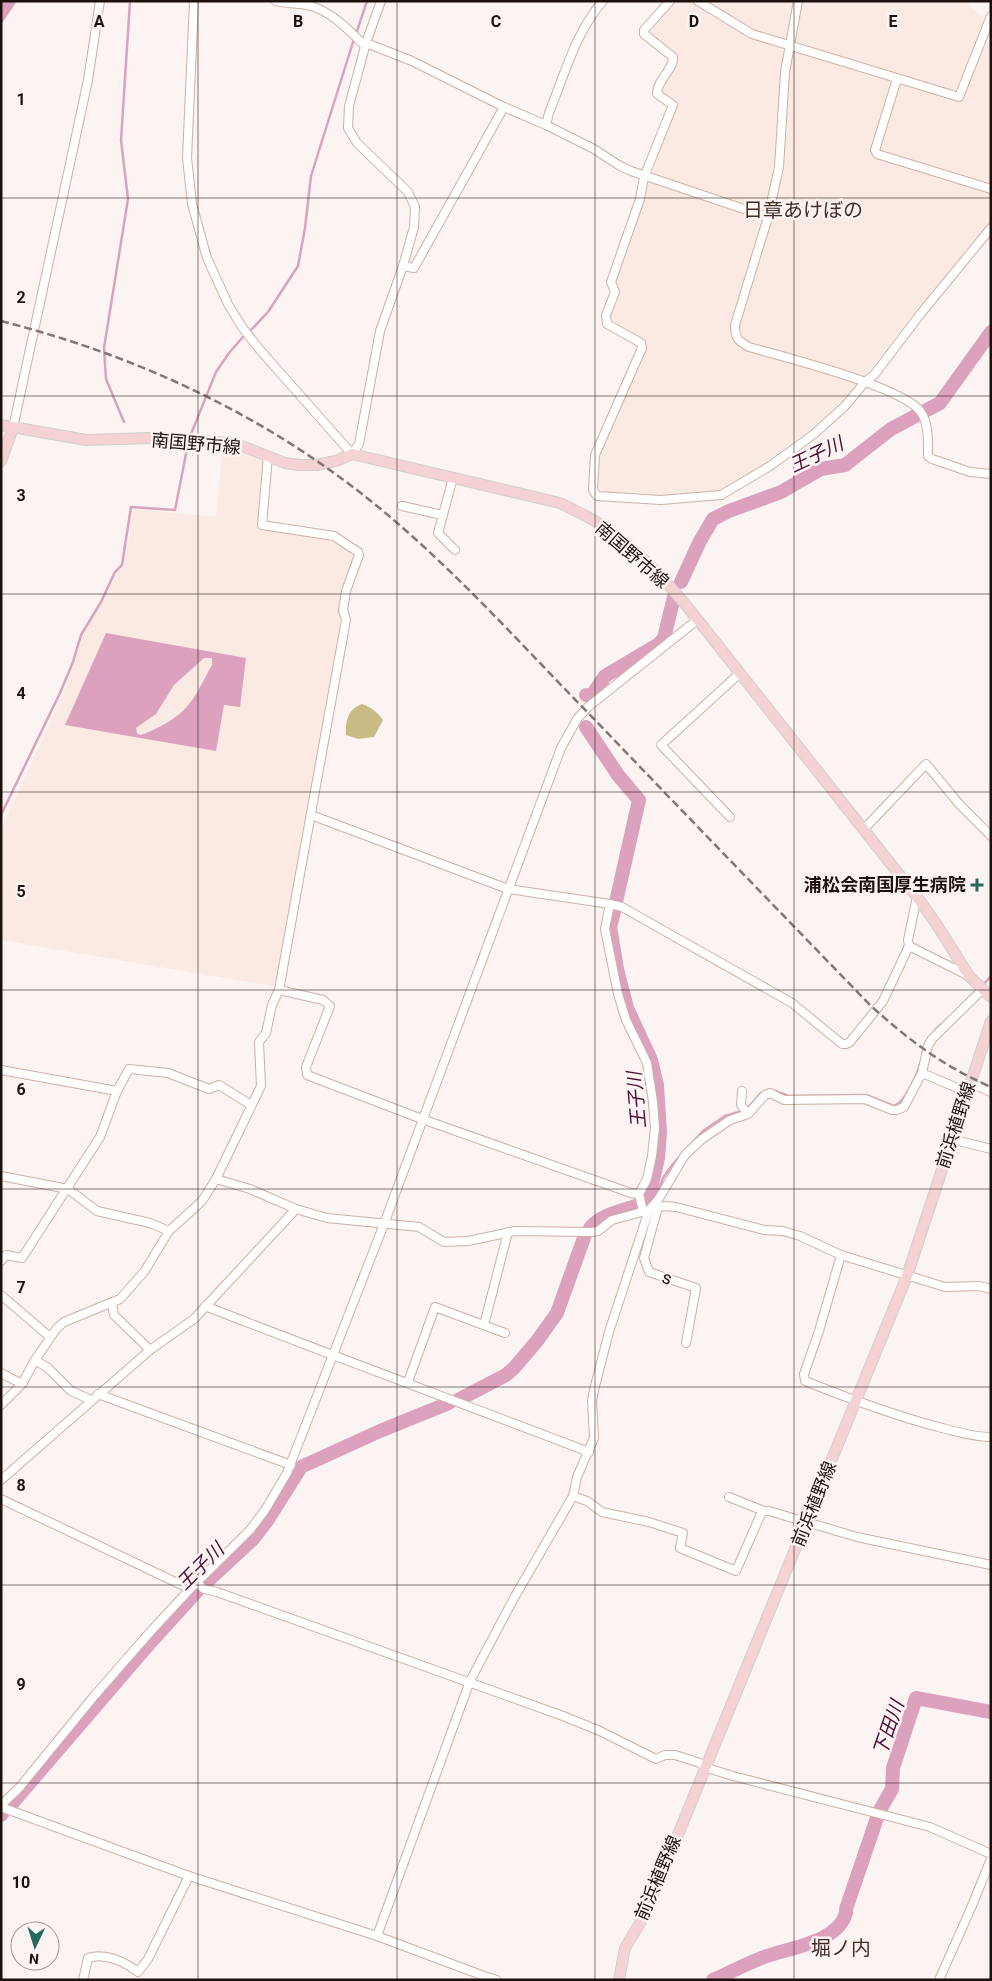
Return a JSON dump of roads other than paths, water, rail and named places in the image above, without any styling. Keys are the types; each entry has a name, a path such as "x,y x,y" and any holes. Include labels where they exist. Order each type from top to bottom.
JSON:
{"main road":[{"name":"南国野市線","path":"5,426 86,440 150,438 239,444 285,463 316,465 336,461 352,454 560,503 589,517 605,527 658,574 697,620 917,897 936,922 969,976 991,997"},
{"path":"1,461 5,426"},
{"name":"前浜植野線","path":"619,1980 625,1948 640,1923 659,1881 704,1767 907,1276 991,1021"}],"street":[{"path":"5,426 88,80 100,1"},
{"path":"194,1 187,158 192,204 207,258 228,304 242,327 352,454 359,444 380,331 403,266 414,227 415,207 408,192 356,143 348,128 349,106 365,44 381,1"},
{"path":"276,1 306,5 319,9 347,28 365,44 412,61 504,107 546,125 594,149 620,166 644,177 768,217"},
{"path":"546,125 549,113 580,37 603,1"},
{"path":"670,1 644,30 644,34 673,57 673,62 657,89 657,94 673,105 644,177 640,199 611,282 615,292 606,315 607,324 641,343 642,348 595,455 593,490 597,496 661,500 721,495 770,466 814,434 845,406 865,382 874,375 922,312 991,228"},
{"path":"698,1 752,34 959,97 987,35 991,16"},
{"path":"798,1 786,72 779,167 768,217 735,325 735,334 739,341 749,347 865,382 900,398 921,413 928,456 970,472 991,474"},
{"path":"897,78 875,150 877,154 991,189"},
{"path":"403,266 414,268 504,107"},
{"path":"1,1405 22,1384 50,1337 64,1322 112,1304 120,1299 144,1272 169,1231 202,1200 216,1179 261,1086 260,1042 266,1033 272,1005 279,990 346,620 343,610 346,591 359,554 334,536 262,525 268,456"},
{"path":"453,478 438,533 455,550"},
{"path":"402,506 443,515"},
{"path":"497,1980 377,1936 189,1876 1,1806 190,1589 201,1586 265,1510 290,1465 384,1224 561,748 577,719 596,701 697,620"},
{"path":"730,817 661,745 739,674"},
{"path":"864,829 926,764 960,805 991,836"},
{"path":"311,815 508,889 622,907 792,1003 842,1044 846,1044 883,1000 909,946 908,940 917,897"},
{"path":"610,904 605,929 618,994 626,1020 647,1063 653,1102 652,1156 647,1179 639,1194"},
{"path":"909,946 969,976"},
{"path":"279,990 323,1000 330,1006 306,1067 305,1072 307,1075 422,1119 631,1193 639,1194"},
{"path":"377,1936 470,1682 514,1598 573,1496 577,1478 594,1438 592,1409 594,1390 609,1332 646,1211 658,1200 685,1155 702,1139 730,1120 748,1114 765,1095 770,1093 784,1100 865,1099 892,1110 904,1107 922,1073 928,1046 932,1039 983,990"},
{"path":"1,1070 118,1091"},
{"path":"1,1261 6,1255 22,1258 68,1190 100,1137 118,1091 129,1070 168,1073 209,1089 219,1084 251,1105"},
{"path":"922,1073 968,1088 991,1092"},
{"path":"742,1091 741,1105 748,1114"},
{"path":"951,1139 991,1149"},
{"path":"1,1176 68,1190 97,1211 155,1224 169,1231"},
{"path":"216,1179 250,1189 296,1209 327,1218 419,1227 448,1243 524,1230 592,1232 598,1231 612,1220 658,1207 676,1207 764,1230 783,1231 816,1243 841,1255 944,1287 978,1286 991,1289"},
{"path":"639,1194 646,1211"},
{"name":"s","path":"658,1207 644,1258 649,1272 696,1288 686,1343"},
{"path":"1,1480 150,1350 194,1319 296,1209"},
{"path":"484,1325 508,1232"},
{"path":"841,1255 804,1377 805,1381 856,1402 924,1423 980,1438 991,1436"},
{"path":"1,1295 50,1337"},
{"path":"112,1304 114,1315 150,1350"},
{"path":"205,1306 588,1452"},
{"path":"408,1382 434,1307 505,1333"},
{"path":"35,1360 48,1368 71,1391 94,1397 290,1465"},
{"path":"1,1373 22,1384"},
{"path":"573,1496 588,1501 602,1512 649,1522 683,1533 680,1548 736,1571 760,1516 764,1511"},
{"path":"729,1497 764,1511 857,1537 991,1565"},
{"path":"1,1499 190,1589"},
{"path":"201,1586 470,1682 600,1731 656,1759 665,1755 675,1755 700,1763 704,1767 930,1827 991,1854"},
{"path":"939,1980 991,1859"},
{"path":"83,1980 88,1958 93,1956 107,1957 127,1963 138,1972 148,1959 189,1876"}],"waterway":[{"path":"124,422 106,379 104,348 128,199 121,140 130,1"},
{"path":"356,34 367,1"},
{"path":"251,330 268,312 298,266 311,176 354,39"},
{"name":"王子川","path":"681,582 700,541 713,519 729,511 781,492 821,469 845,465 891,429 940,403 991,332"},
{"path":"191,434 216,372 243,337"},
{"path":"1,815 60,693 73,662 81,635 101,602 115,572 122,565 131,507 175,510 187,449"},
{"name":"王子川","path":"586,695 591,697 605,676 659,644 664,638 674,597"},
{"name":"王子川","path":"586,727 618,775 639,800 616,902"},
{"name":"王子川","path":"590,1228 608,1215 644,1203 651,1189 658,1158 660,1132 657,1085 651,1060 627,1008 617,969 610,927 615,908"},
{"path":"984,984 991,976"},
{"path":"925,1043 937,1028 947,1020"},
{"path":"775,1091 789,1096 866,1095 894,1106 907,1093 921,1061"},
{"path":"644,1203 653,1200 657,1195 663,1178 673,1164 703,1131 725,1116 746,1110 760,1094 769,1090"},
{"name":"王子川","path":"458,1400 506,1375 537,1341 557,1313 585,1235"},
{"name":"王子川","path":"9,1807 149,1644 199,1589 253,1539 267,1521 301,1467 380,1431 449,1403"},
{"name":"下田川","path":"880,1810 892,1789 893,1768 916,1698 991,1712"},
{"name":"下田川","path":"846,1909 878,1815"},
{"name":"下田川","path":"713,1980 759,1959 809,1944 822,1938 833,1932 841,1923 846,1913"}],"railway":[{"path":"1,321 55,336 108,354 210,398 307,454 352,486 422,545 473,594 871,1006 928,1052 957,1070 991,1087"}],"place":[{"name":"浦松会南国厚生病院","path":"977,885"}],"district":[{"name":"日章あけぼの","path":"803,210"},
{"name":"堀ノ内","path":"841,1948"}]}
